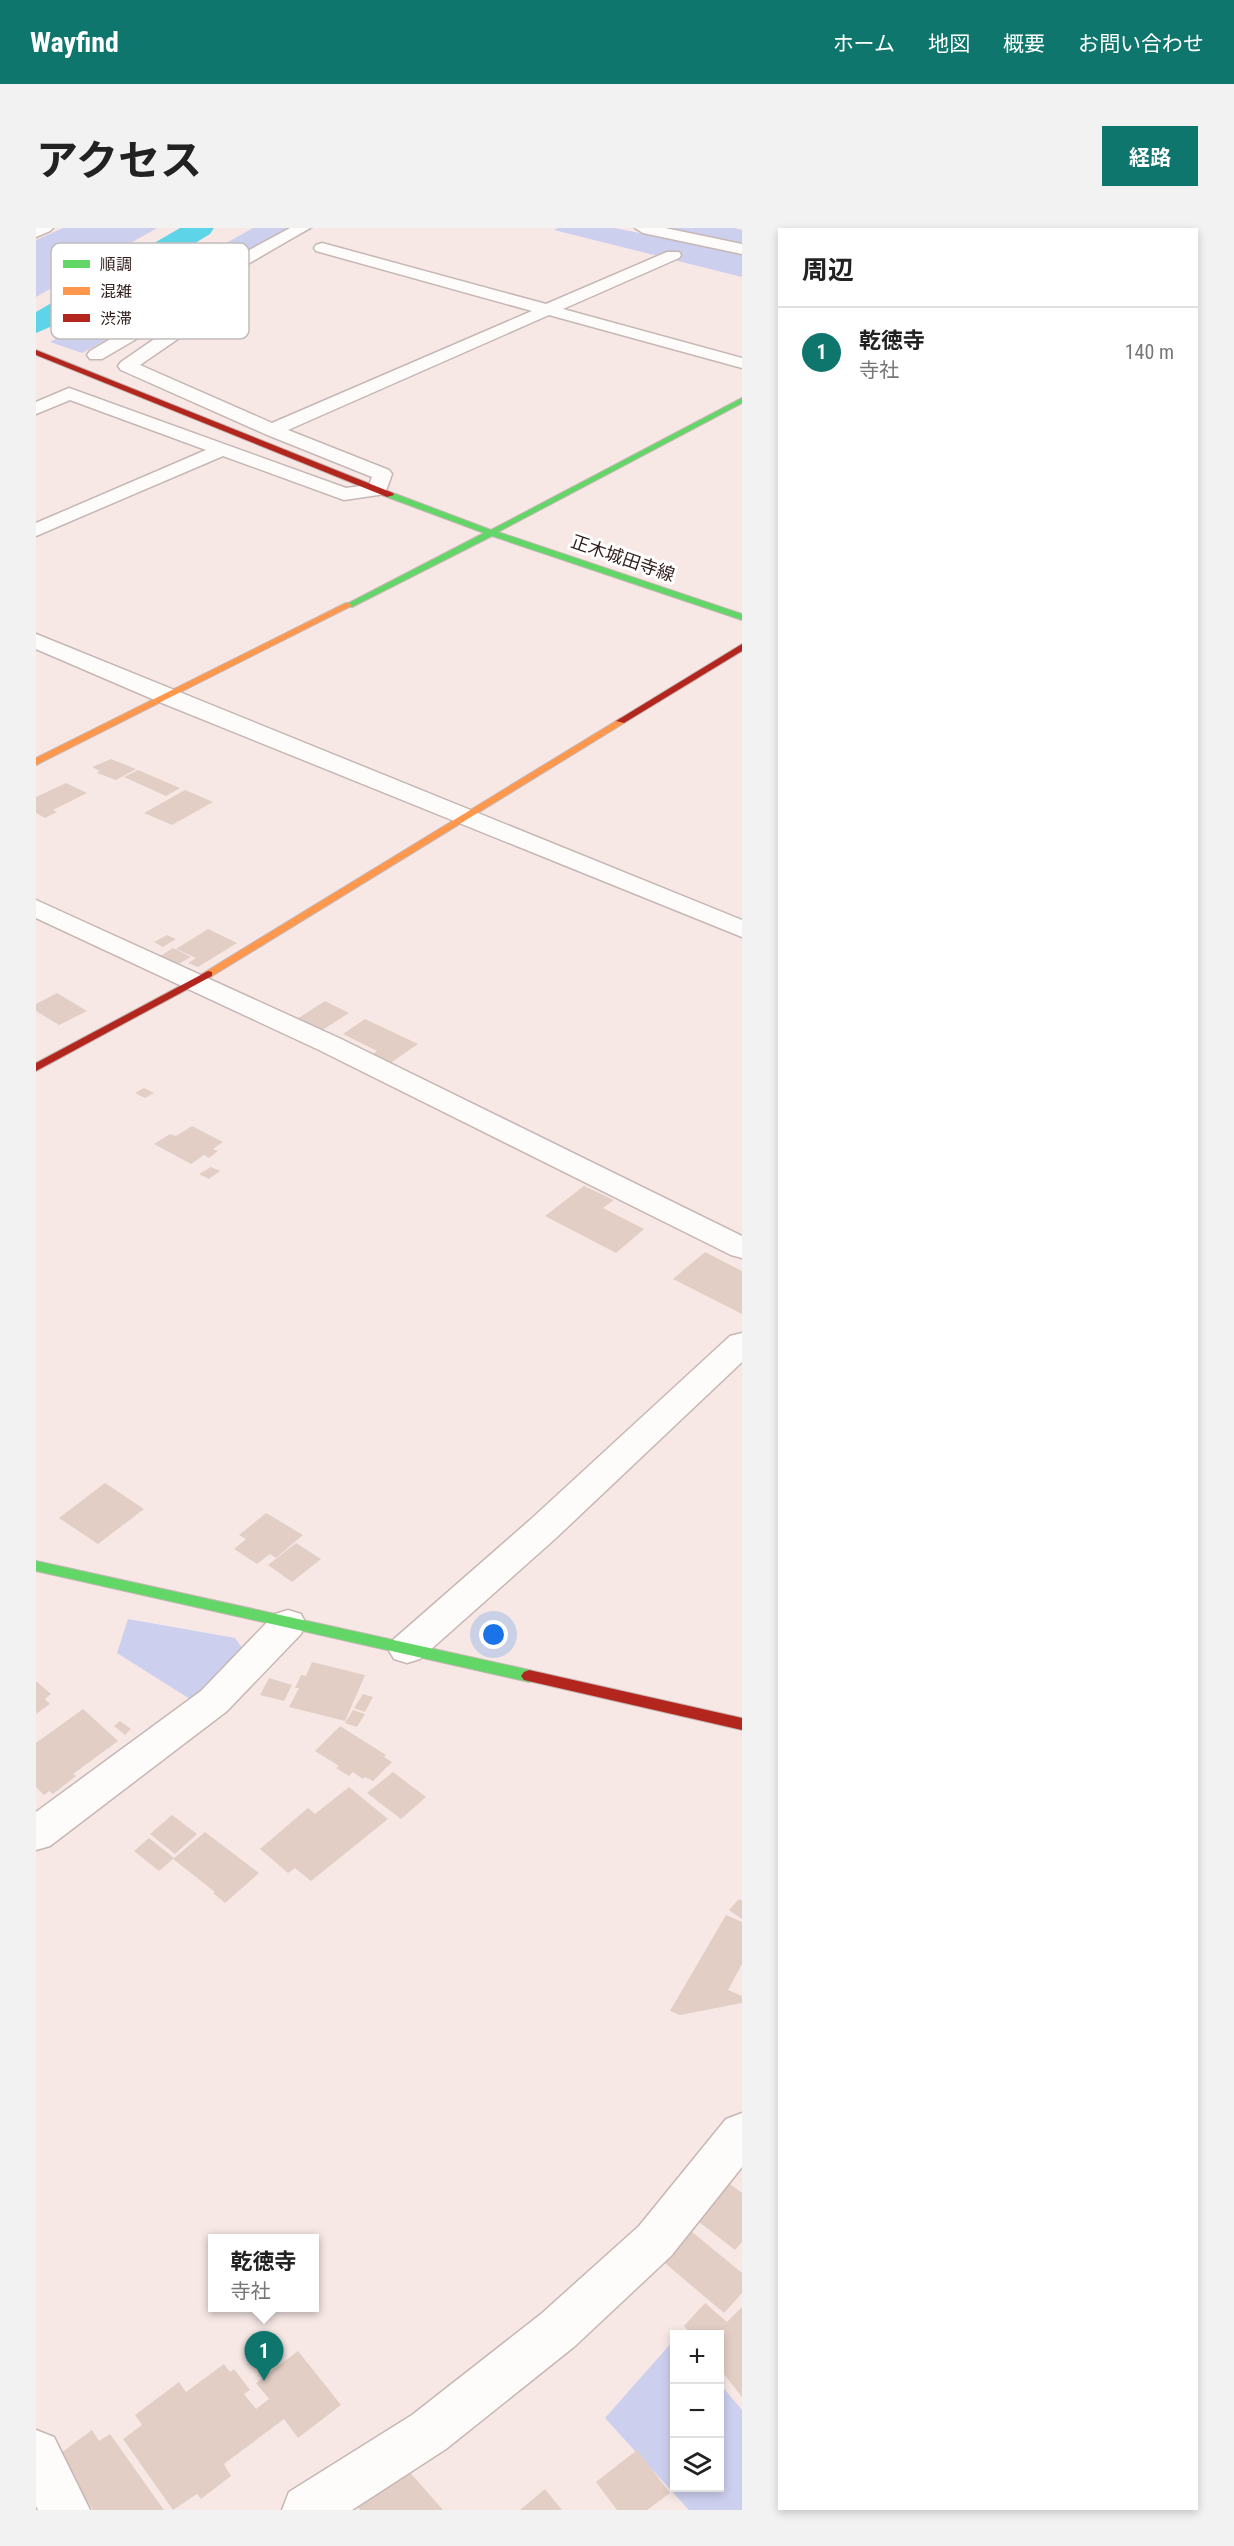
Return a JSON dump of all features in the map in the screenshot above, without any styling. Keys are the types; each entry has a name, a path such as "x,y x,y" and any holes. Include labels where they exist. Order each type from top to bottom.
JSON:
{"street":[{"path":"36,232 45,228"},
{"path":"249,257 302,228"},
{"path":"642,228 742,249"},
{"path":"322,248 742,363"},
{"path":"272,430 673,255"},
{"path":"96,355 123,339"},
{"path":"36,409 69,393 344,494 378,490 382,474 272,430 127,366 166,339"},
{"name":"正木城田寺線","path":"36,352 378,490 492,533 742,617"},
{"path":"36,762 492,533 650,451 742,400"},
{"path":"36,530 220,450"},
{"path":"36,641 165,696 742,929"},
{"path":"36,1068 195,981 742,647"},
{"path":"36,908 329,1044 742,1248"},
{"path":"407,1649 543,1529 742,1344"},
{"path":"36,1566 742,1724"},
{"path":"36,1834 214,1701 288,1624"},
{"path":"308,2510 429,2432 558,2330 655,2241 742,2133"},
{"path":"36,2455 65,2510"}],"shaded area":[{"path":"63,228 157,228 131,243 51,243 51,288 36,297 36,240"},
{"path":"253,228 314,228 249,263 249,243 226,243"},
{"path":"558,228 614,228 742,253 742,277 554,230"},
{"path":"655,228 734,228 742,230 742,247"},
{"path":"55,339 108,339 82,353 50,342"},
{"path":"128,1619 235,1638 246,1653 190,1699 117,1653"},
{"path":"670,2345 670,2489 605,2418"},
{"path":"724,2389 742,2410 742,2510 689,2510 673,2492 724,2492"}],"building":[{"path":"111,759 136,769 116,780 97,773 100,771 92,767"},
{"path":"138,770 180,788 166,796 124,777"},
{"path":"66,783 87,793 53,810 57,812 45,818 36,813 36,797"},
{"path":"185,790 213,802 172,825 144,813"},
{"path":"208,929 237,943 198,967 188,963 196,958 176,949"},
{"path":"167,935 176,939 163,947 154,942"},
{"path":"173,948 191,957 177,965 159,957"},
{"path":"57,993 87,1011 59,1025 36,1011 36,1004"},
{"path":"325,1001 349,1013 321,1031 297,1019"},
{"path":"365,1019 418,1044 389,1064 371,1055 377,1051 343,1034"},
{"path":"144,1088 154,1093 145,1098 135,1093"},
{"path":"192,1126 223,1142 213,1149 218,1151 209,1158 204,1155 191,1164 154,1144 170,1134 176,1136"},
{"path":"211,1167 220,1171 209,1179 199,1174"},
{"path":"584,1186 614,1200 603,1208 644,1229 616,1253 545,1216"},
{"path":"705,1252 742,1271 742,1314 673,1279"},
{"path":"105,1483 144,1509 98,1544 59,1518"},
{"path":"266,1513 303,1535 276,1558 270,1554 257,1564 234,1549 246,1539 239,1535"},
{"path":"296,1543 321,1559 292,1582 268,1565"},
{"path":"312,1662 365,1675 345,1721 289,1707 299,1688 295,1688 301,1675 306,1676"},
{"path":"269,1678 292,1685 284,1701 260,1695"},
{"path":"36,1681 51,1694 45,1699 50,1704 36,1714"},
{"path":"363,1694 373,1697 365,1712 354,1708"},
{"path":"83,1709 118,1741 73,1774 76,1776 53,1794 49,1791 44,1795 36,1787 36,1743"},
{"path":"353,1710 365,1714 357,1727 345,1723"},
{"path":"120,1721 131,1729 125,1735 114,1726"},
{"path":"340,1726 386,1755 384,1757 392,1762 373,1781 365,1777 363,1779 353,1772 349,1776 336,1768 339,1766 315,1751"},
{"path":"393,1772 426,1797 401,1819 367,1793"},
{"path":"349,1787 388,1819 311,1881 295,1868 288,1873 260,1849 308,1808 315,1814"},
{"path":"172,1815 197,1834 175,1854 150,1834"},
{"path":"205,1832 259,1873 225,1903 213,1893 215,1892 173,1859"},
{"path":"149,1838 174,1858 159,1871 134,1851"},
{"path":"739,1899 742,1901 742,1919 729,1910"},
{"path":"726,1915 742,1922 742,1964 728,1990 742,1996 742,2003 680,2015 670,2011"},
{"path":"722,2178 742,2193 742,2242 735,2250 690,2215"},
{"path":"680,2222 742,2273 742,2293 724,2313 653,2253"},
{"path":"705,2303 727,2322 742,2307 742,2397 724,2374 724,2330 688,2330 684,2326"},
{"path":"298,2351 341,2405 298,2438 284,2419 224,2464 231,2476 201,2499 197,2494 173,2510 123,2439 142,2425 135,2415 179,2382 186,2392 224,2364 230,2372 234,2369 250,2390 244,2394 256,2409 269,2399 256,2383"},
{"path":"92,2430 99,2441 110,2434 164,2510 93,2510 57,2456"},
{"path":"637,2450 670,2493 647,2510 617,2510 596,2482"},
{"path":"399,2460 443,2510 360,2510 353,2502"},
{"path":"545,2489 562,2510 520,2510"}],"waterway":[{"path":"175,243 200,228"},
{"path":"36,324 51,317"}],"traffic: fast":[{"path":"349,605 567,494 742,400"},
{"path":"390,495 492,533 742,617"},
{"path":"36,1566 529,1676"}],"traffic: slow":[{"path":"36,762 349,605"},
{"path":"208,974 621,721"}],"traffic: jam":[{"path":"36,352 390,495"},
{"path":"621,721 742,647"},
{"path":"36,1068 208,974"},
{"path":"529,1676 742,1724"}],"place":[{"name":"乾徳寺","path":"264,2381"}]}
